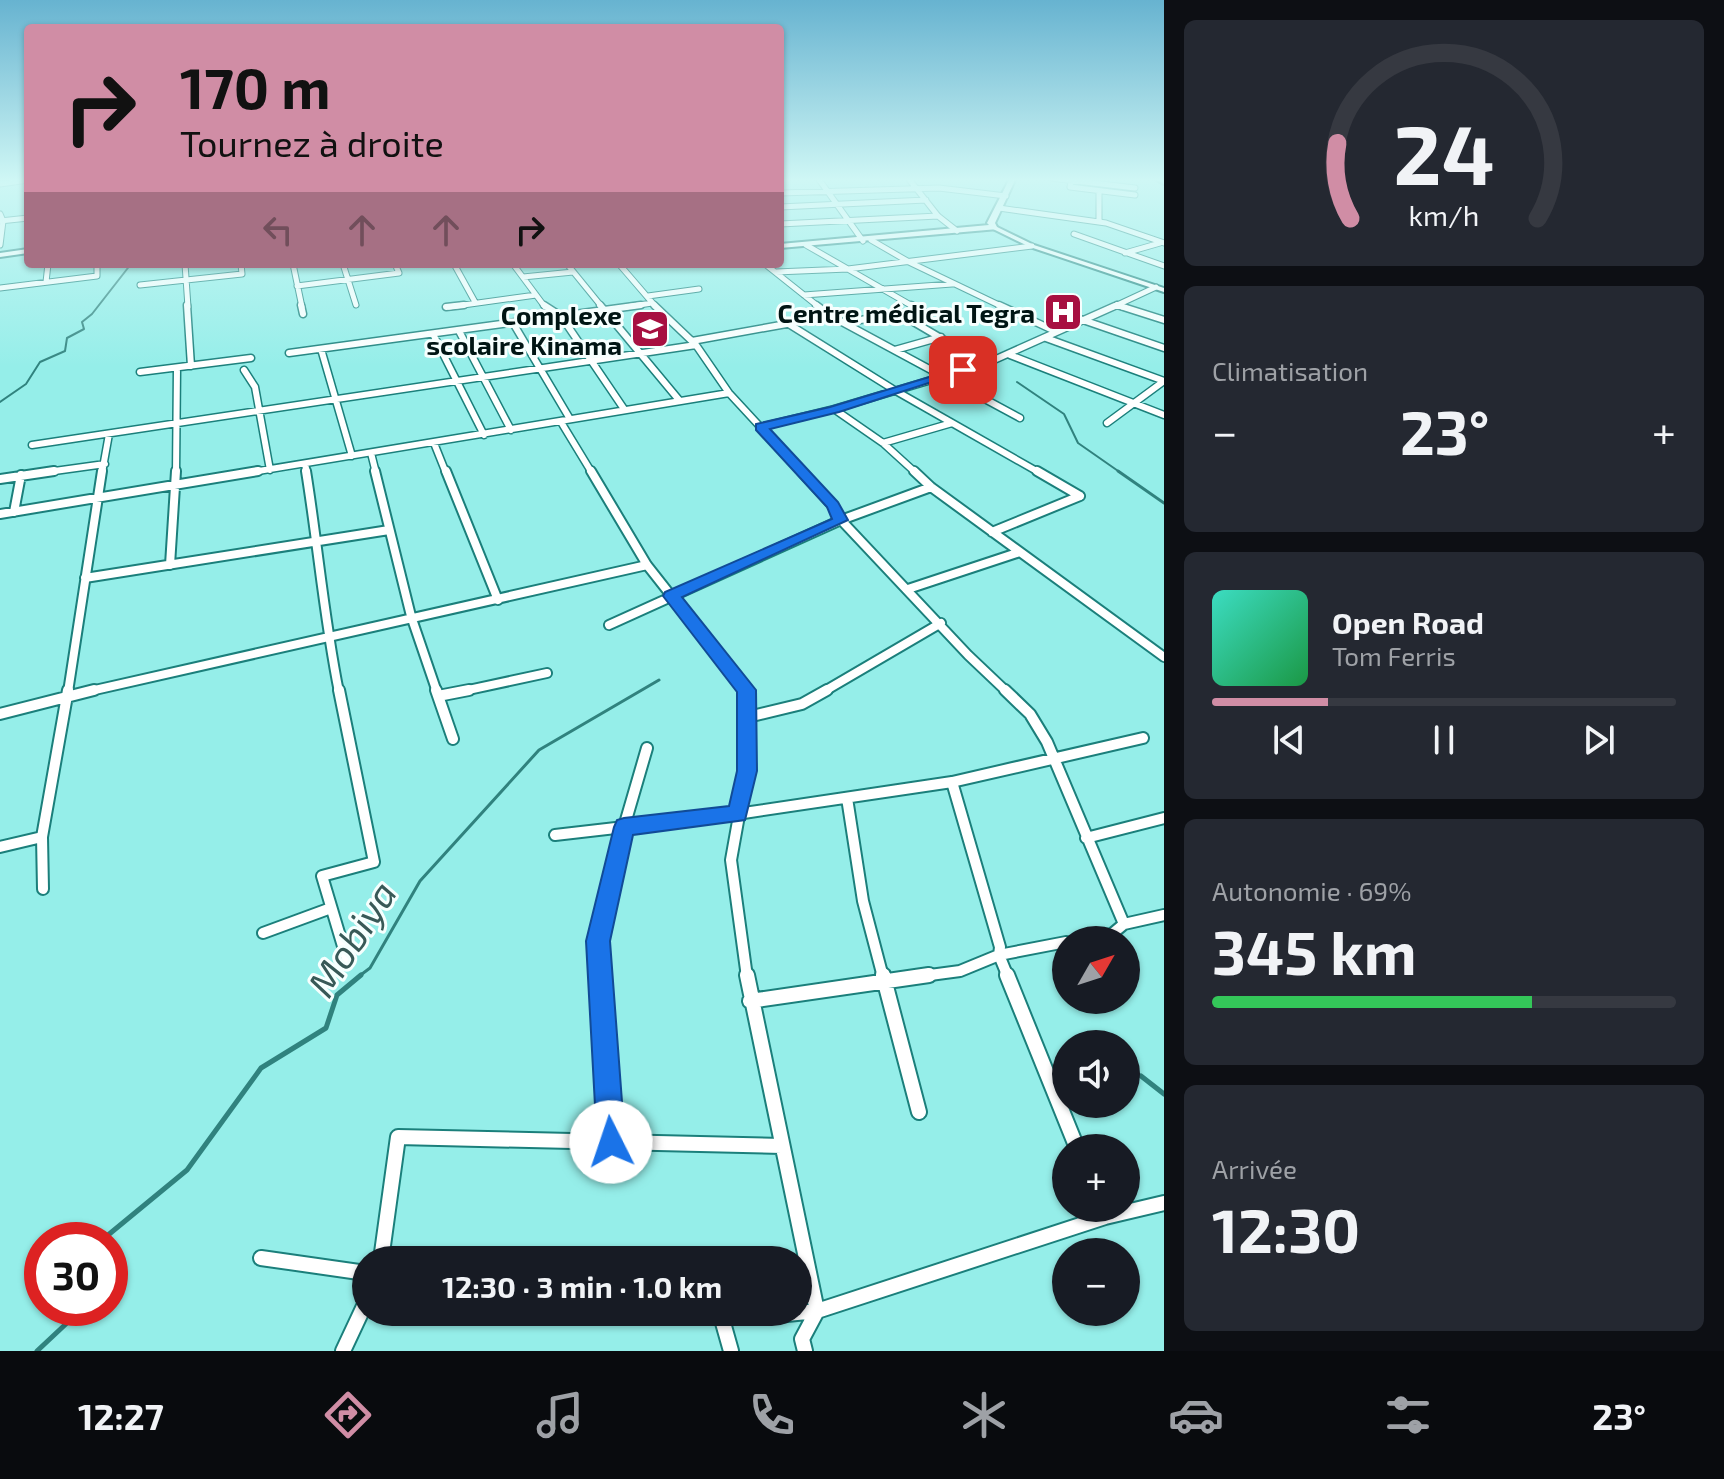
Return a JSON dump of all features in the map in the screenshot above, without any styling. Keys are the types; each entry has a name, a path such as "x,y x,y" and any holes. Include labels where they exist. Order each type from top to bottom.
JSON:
{"main road":[{"path":"784,246 854,241"},
{"path":"1022,241 1161,288"},
{"path":"0,255 24,252"}],"street":[{"path":"869,241 1055,331"},
{"path":"1093,241 1164,266"},
{"path":"1125,253 1163,243"},
{"path":"806,245 929,315 907,318"},
{"path":"776,272 848,269 1032,246"},
{"path":"46,282 48,268"},
{"path":"0,288 97,276 97,268"},
{"path":"185,268 191,366"},
{"path":"140,285 242,274 241,268"},
{"path":"294,268 303,314"},
{"path":"344,268 356,305"},
{"path":"297,286 399,273 397,268"},
{"path":"456,268 475,302"},
{"path":"516,268 547,309 561,316 624,409"},
{"path":"570,268 679,400"},
{"path":"623,268 694,343 729,393 833,506 841,520 970,657 1032,715 1049,741 1052,759 1124,924"},
{"path":"770,268 831,316 1020,418"},
{"path":"523,277 573,272"},
{"path":"804,295 956,283"},
{"path":"761,427 834,409 985,364 1046,338 1080,319 1161,288"},
{"path":"289,353 604,310 699,289"},
{"path":"446,307 536,295"},
{"path":"1117,305 1164,320"},
{"path":"846,322 900,314 985,364"},
{"path":"32,445 639,353 831,316"},
{"path":"1080,319 1164,348"},
{"path":"513,323 541,367 565,420 647,565 747,690 747,771 731,860 750,1001 817,1311 802,1339 805,1351"},
{"path":"787,323 896,391 1080,496 992,532"},
{"path":"459,331 511,430"},
{"path":"433,334 484,435"},
{"path":"895,350 941,337"},
{"path":"1046,338 1164,381"},
{"path":"321,349 352,456"},
{"path":"1010,355 1164,415"},
{"path":"140,372 251,358"},
{"path":"170,565 176,485 177,368"},
{"path":"244,370 255,387 270,470"},
{"path":"1107,423 1164,381"},
{"path":"0,514 729,393"},
{"path":"834,409 883,443 931,487 1164,657"},
{"path":"883,443 952,423"},
{"path":"43,889 42,837 109,434"},
{"path":"434,443 498,600"},
{"path":"371,453 411,616 453,739"},
{"path":"0,479 105,464"},
{"path":"305,464 318,542 328,636 374,862 322,876 348,963"},
{"path":"14,512 21,475"},
{"path":"609,625 841,520 931,487"},
{"path":"85,578 389,530"},
{"path":"908,589 1020,552"},
{"path":"0,714 153,674 647,565"},
{"path":"748,717 802,704 941,623"},
{"path":"438,696 547,673"},
{"path":"555,835 737,814 952,782 1143,738"},
{"path":"611,1142 598,941 624,827 647,748"},
{"path":"952,782 1000,947 999,955 1071,1134"},
{"path":"847,798 863,901 919,1112"},
{"path":"1086,838 1164,818"},
{"path":"0,847 42,837"},
{"path":"263,933 331,908"},
{"path":"1122,926 1164,915"},
{"path":"750,1001 960,971 999,955 1052,945"},
{"path":"383,1246 398,1137 782,1146"},
{"path":"1140,1207 1164,1203"},
{"path":"812,1312 1077,1222"},
{"path":"261,1258 352,1271"},
{"path":"343,1351 355,1326"},
{"path":"724,1326 731,1351"}],"waterway":[{"path":"0,402 26,384 40,362 65,351 67,338 84,329 82,322 92,314 128,268"},
{"path":"1017,382 1064,414 1078,443 1121,473"},
{"path":"1118,471 1164,503"},
{"name":"Mobiya","path":"358,977 370,968 420,881 539,750 659,680"},
{"name":"Mobiya","path":"124,1222 187,1170 261,1068 326,1028 337,995 361,975"},
{"path":"1141,1076 1164,1094"},
{"name":"Mobiya","path":"37,1351 64,1326"}],"place":[{"name":"Centre médical Tegra","path":"1063,312"},
{"name":"Complexe scolaire Kinama","path":"650,329"}],"route":[{"path":"611,1142 598,941 624,827 737,814 747,771 747,690 671,596 841,520 833,506 761,427 834,409 963,370"}]}
